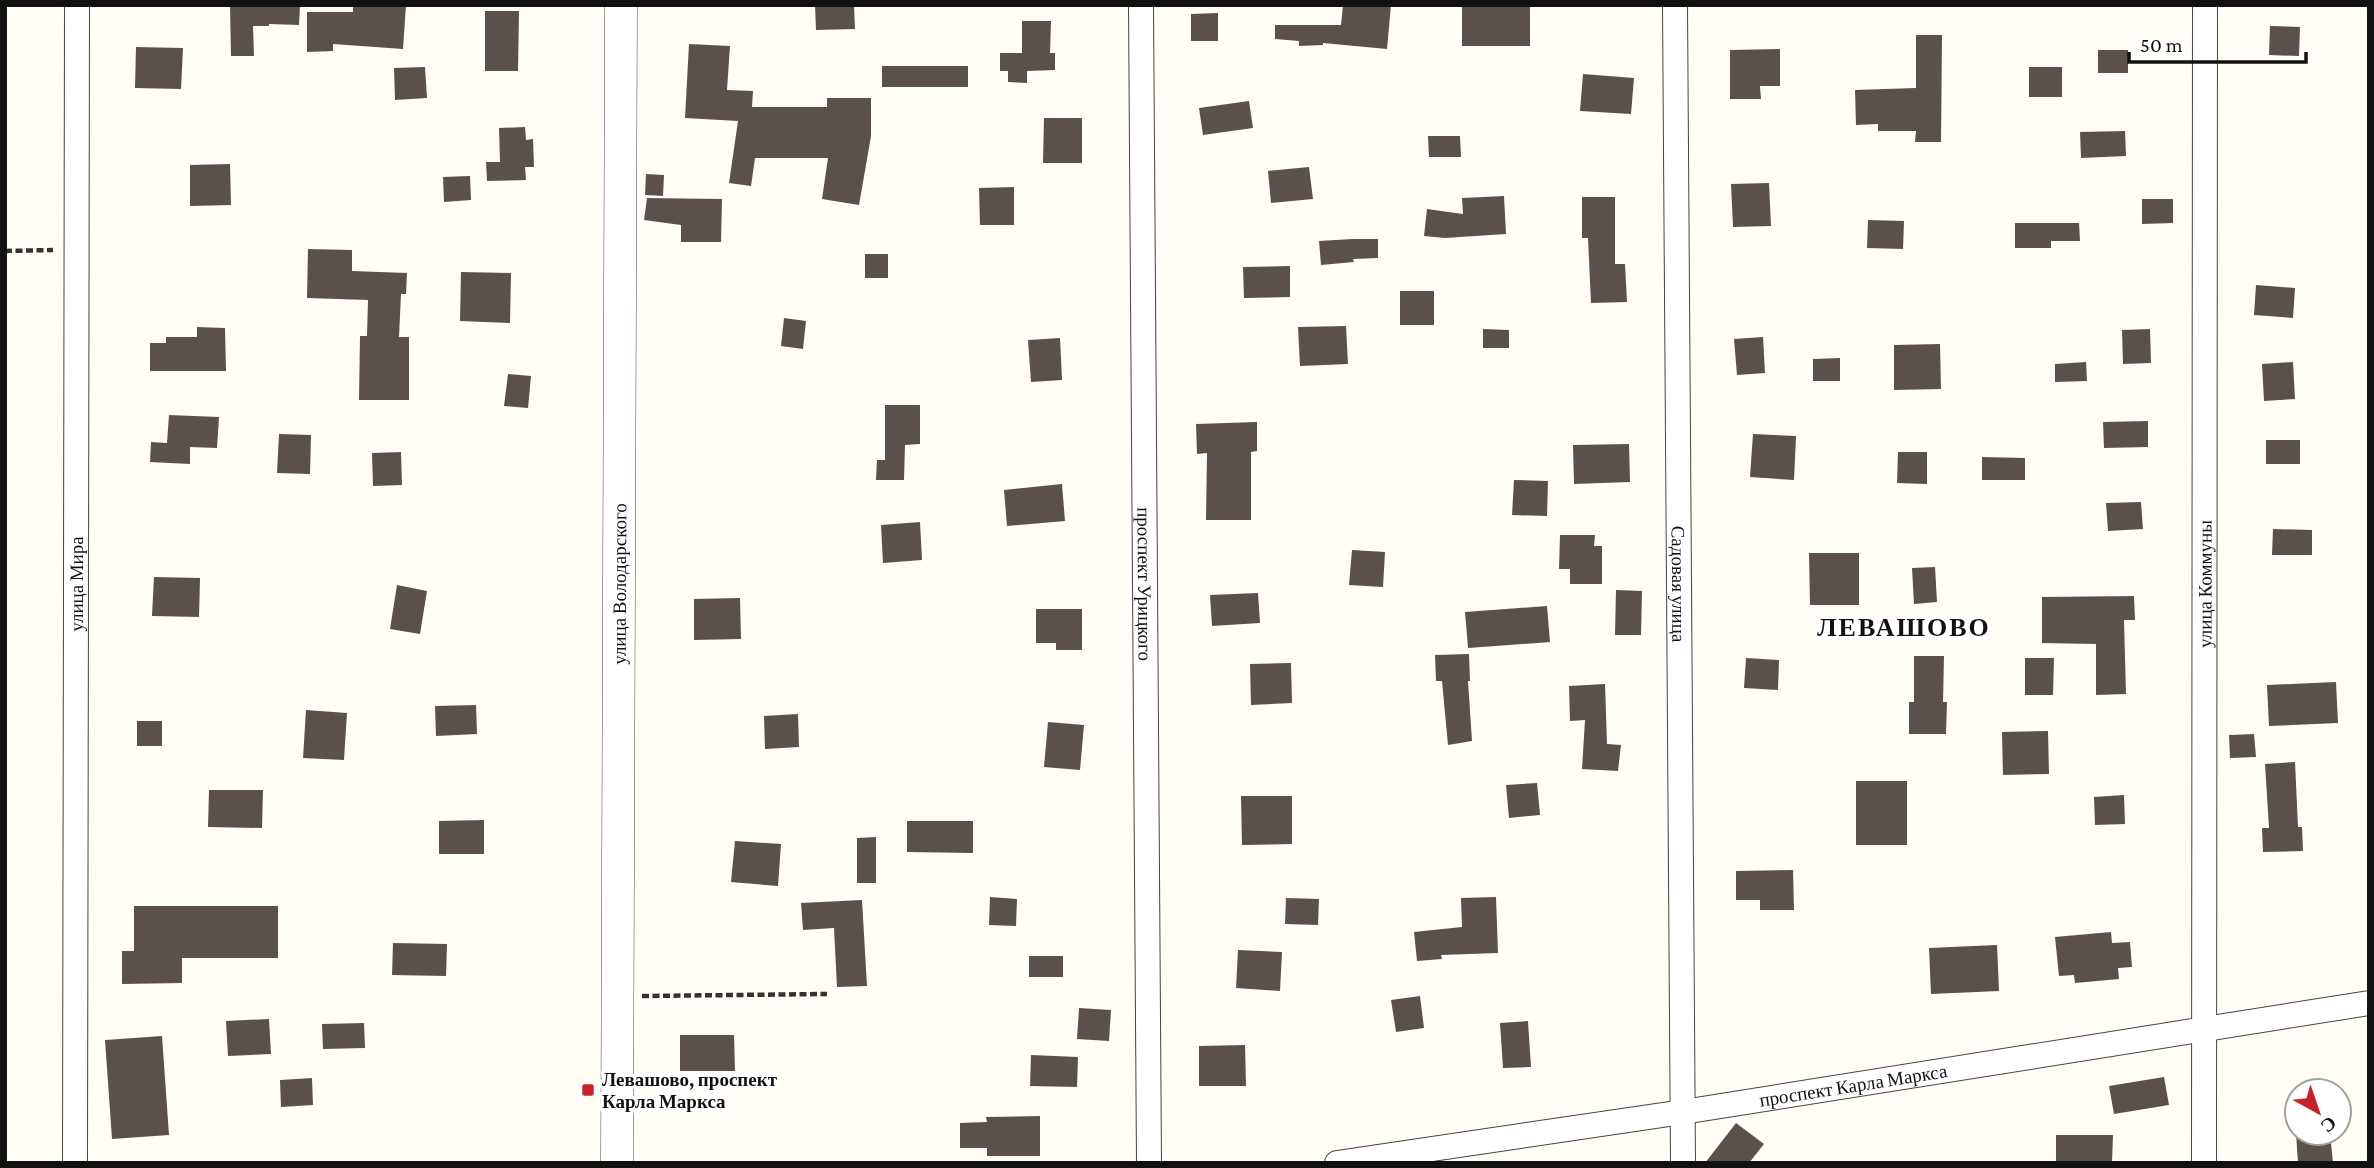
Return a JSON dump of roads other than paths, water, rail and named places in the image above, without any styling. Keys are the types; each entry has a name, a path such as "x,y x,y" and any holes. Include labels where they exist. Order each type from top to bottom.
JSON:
{"street":[{"name":"улица Мира","path":"75,1163 77,5"},
{"name":"улица Володарского","path":"617,1163 621,5"},
{"name":"проспект Урицкого","path":"1141,5 1149,1163"},
{"name":"Садовая улица","path":"1675,5 1683,1163"},
{"name":"улица Коммуны","path":"2204,1163 2205,5"},
{"name":"проспект Карла Маркса","path":"1337,1163 1683,1112 2369,1003"}],"place":[{"name":"Левашово, проспект Карла Маркса","path":"588,1090"}],"district":[{"name":"ЛЕВАШОВО","path":"1904,627"}]}
